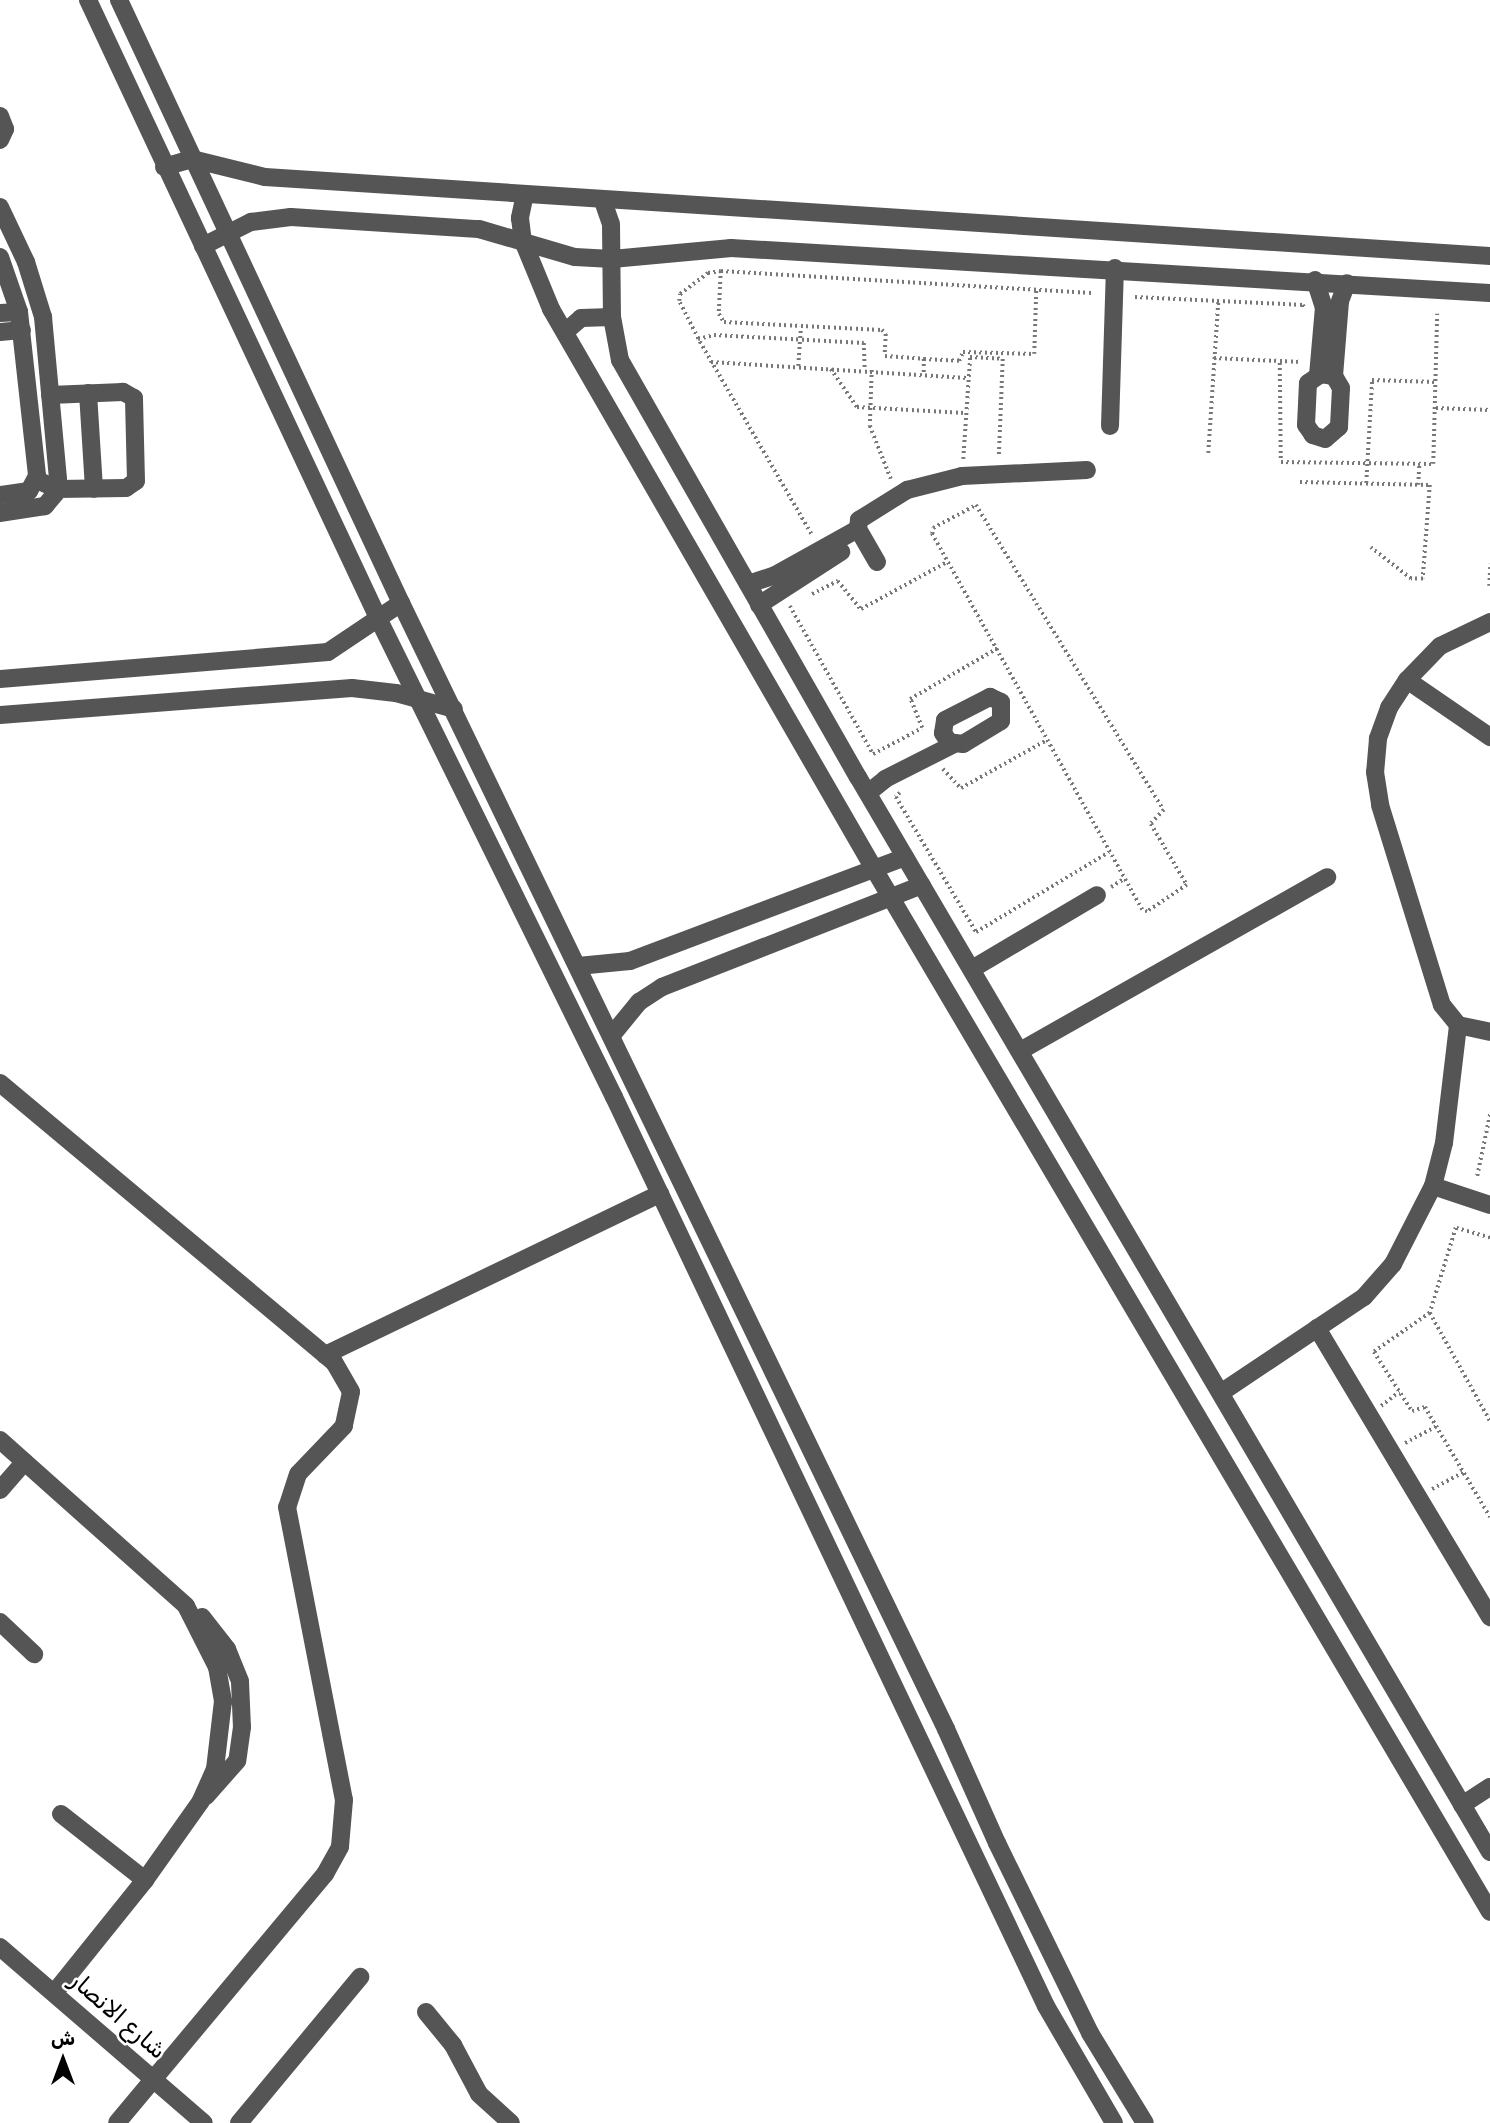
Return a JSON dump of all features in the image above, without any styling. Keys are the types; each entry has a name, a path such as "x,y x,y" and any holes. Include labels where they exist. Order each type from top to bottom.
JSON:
{"street":[{"path":"88,0 164,167 378,618 614,1097 1046,2006 1114,2123"},
{"path":"119,0 401,603 612,1035 1070,1994 1145,2123"},
{"path":"0,116 5,129 0,140"},
{"path":"164,167 192,159 248,175 603,201 1490,256"},
{"path":"525,194 520,218 523,242 565,332 874,869 1490,1912"},
{"path":"603,201 611,224 612,317 620,360 858,777 1222,1392 1490,1852"},
{"path":"0,207 39,301 57,489 39,509 0,513"},
{"path":"203,246 228,232 264,219 291,217 479,229 575,257 612,259 731,248 1115,268 1490,293"},
{"path":"0,257 19,312 22,330 37,480 25,493 0,495"},
{"path":"1110,426 1115,268"},
{"path":"1315,280 1324,307 1326,375 1340,301 1347,283"},
{"path":"0,313 19,312"},
{"path":"565,332 581,318 612,317"},
{"path":"0,332 22,330"},
{"path":"37,480 57,489 126,488 135,481 136,404 123,392 50,395"},
{"path":"88,393 94,489"},
{"path":"877,562 861,534 862,517 898,495 962,476 1087,470"},
{"path":"748,584 775,575 861,534"},
{"path":"759,605 861,534"},
{"path":"0,678 328,652 401,603"},
{"path":"1490,622 1440,646 1407,680 1389,708 1378,739 1378,794 1442,1005 1458,1025 1490,1032"},
{"path":"1407,680 1490,737"},
{"path":"0,716 352,688 418,699 454,709"},
{"path":"858,777 929,742 948,717 983,698 1001,702 1004,715 997,725 954,744 868,793"},
{"path":"942,728 945,738 954,744"},
{"path":"578,966 630,961 905,857"},
{"path":"1020,1051 1328,877"},
{"path":"612,1035 639,1002 662,987 922,885"},
{"path":"972,969 1097,895"},
{"path":"1222,1392 1364,1297 1393,1264 1433,1186 1444,1143 1458,1025"},
{"path":"0,1083 325,1355 348,1381 349,1415 298,1474 287,1507 344,1801 344,1832 325,1874 117,2123"},
{"path":"614,1097 634,1085"},
{"path":"1433,1186 1490,1205"},
{"path":"325,1355 660,1194"},
{"path":"1317,1328 1490,1617"},
{"path":"0,1440 186,1606 217,1667 223,1701 220,1747 201,1801 145,1880 54,1993"},
{"path":"0,1490 23,1462"},
{"path":"0,1622 34,1654"},
{"path":"1462,1805 1490,1787"},
{"path":"61,1814 145,1880"},
{"name":"شارع الانصار","path":"0,1947 204,2123"},
{"path":"239,2123 360,1976"},
{"path":"426,2012 453,2045 479,2094 512,2123"}],"path":[{"path":"721,271 719,314 724,322 884,331 886,356 959,361 963,352 1003,359 998,474"},
{"path":"814,539 698,340 679,297 708,273 721,271 1091,293"},
{"path":"962,476 968,357 1035,353 1036,290"},
{"path":"1135,297 1303,305 1304,323"},
{"path":"1208,453 1217,302"},
{"path":"1280,363 1278,459 1419,465 1435,463 1437,314"},
{"path":"798,366 802,327"},
{"path":"855,343 856,330"},
{"path":"698,340 715,335 855,343 866,345 865,370"},
{"path":"1214,358 1301,363 1303,349"},
{"path":"924,359 924,374"},
{"path":"711,362 966,378"},
{"path":"830,368 850,402 870,408 965,413"},
{"path":"872,370 870,426 898,495"},
{"path":"1366,483 1365,463 1372,380 1436,382"},
{"path":"1436,408 1490,410"},
{"path":"1418,485 1419,465"},
{"path":"1300,482 1418,485 1431,488 1426,575 1411,579 1371,548"},
{"path":"977,505 1164,810 1150,823 1187,887 1143,911 998,648 947,562 932,530 977,505"},
{"path":"947,562 861,609 836,581 789,606 789,611 875,755 922,728 910,699 998,648"},
{"path":"1489,586 1490,564"},
{"path":"930,775 945,769 961,788 1047,740"},
{"path":"908,788 896,797 974,932 1109,852"},
{"path":"1477,1176 1490,1114"},
{"path":"1490,1238 1456,1228 1430,1313 1374,1353 1412,1412 1424,1406 1490,1517"},
{"path":"1430,1313 1490,1420"},
{"path":"1391,1451 1437,1426"},
{"path":"1418,1497 1464,1472"}]}
